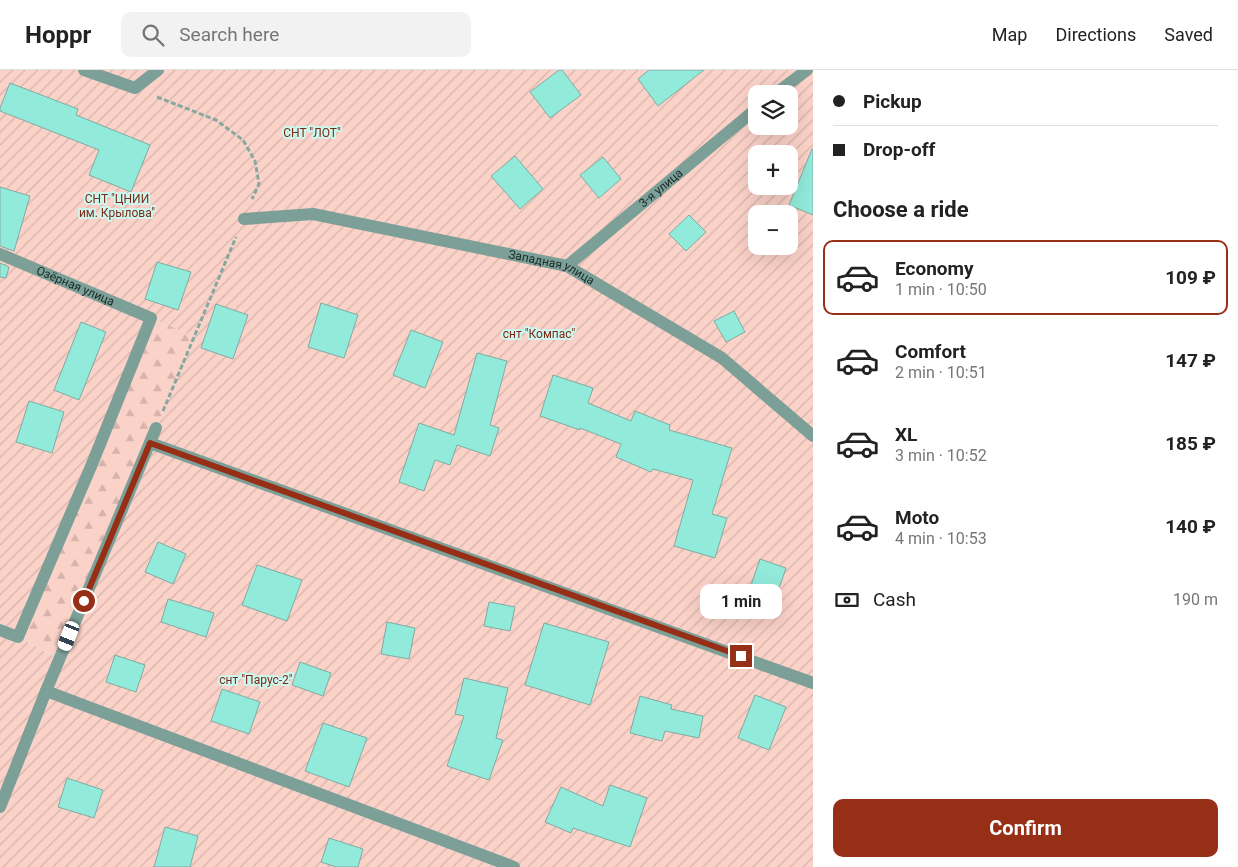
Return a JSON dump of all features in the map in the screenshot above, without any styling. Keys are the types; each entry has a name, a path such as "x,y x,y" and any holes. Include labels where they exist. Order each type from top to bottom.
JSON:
{"street":[{"path":"84,70 134,88 158,70"},
{"path":"787,85 807,70"},
{"name":"3-я улица","path":"567,266 748,116"},
{"name":"Западная улица","path":"244,219 313,214 567,266 722,358 813,436"},
{"name":"Озёрная улица","path":"0,254 151,318 92,464 18,637 0,630"},
{"path":"0,807 156,428"},
{"path":"150,443 813,683"},
{"path":"46,692 514,867"}],"path":[{"path":"134,88 216,120 243,140 255,161 258,184 156,428"}],"green space":[{"path":"0,70 813,70 813,867 0,867","holes":["151,318 195,337 59,659 18,637"]},
{"path":"151,318 195,336 60,659 18,637"}],"building":[{"path":"559,70 562,70 581,95 550,118 530,92"},
{"path":"649,70 704,70 658,106 638,79"},
{"path":"10,83 78,109 76,115 150,145 131,192 89,175 99,150 0,111"},
{"path":"813,149 813,215 798,209 798,205 789,205 793,195 798,195 798,183"},
{"path":"515,156 543,189 520,209 491,176"},
{"path":"603,157 621,179 599,198 580,175"},
{"path":"0,187 30,196 14,251 0,246"},
{"path":"689,215 706,232 686,251 669,234"},
{"path":"157,262 191,272 178,310 145,299"},
{"path":"0,263 9,267 6,278 0,277"},
{"path":"321,303 358,315 344,358 308,347"},
{"path":"216,304 248,315 233,359 201,348"},
{"path":"734,311 745,332 726,342 714,321"},
{"path":"81,322 106,332 79,400 54,390"},
{"path":"411,330 443,342 425,388 393,375"},
{"path":"477,353 507,361 490,425 499,428 490,456 457,445 450,465 435,460 424,491 399,482 419,423 454,435"},
{"path":"553,375 593,388 588,403 631,421 635,411 670,425 669,430 732,448 712,514 727,518 715,558 674,546 693,480 653,469 651,472 616,457 621,444 580,428 580,430 540,416"},
{"path":"29,401 64,412 52,453 16,442"},
{"path":"158,542 186,554 173,584 145,572"},
{"path":"760,559 786,568 772,609 746,600"},
{"path":"257,565 302,580 287,621 242,605"},
{"path":"168,599 214,613 206,637 161,622"},
{"path":"489,602 515,607 510,631 484,626"},
{"path":"387,622 415,628 409,659 381,654"},
{"path":"544,623 609,642 590,705 525,685"},
{"path":"115,655 145,665 136,692 106,682"},
{"path":"300,662 331,673 323,696 292,685"},
{"path":"464,678 508,688 496,738 503,740 489,780 447,766 464,716 455,714"},
{"path":"222,689 260,702 249,734 211,721"},
{"path":"755,695 786,707 769,750 738,738"},
{"path":"640,696 672,705 671,709 703,716 699,738 665,731 662,741 630,733"},
{"path":"323,723 367,738 349,787 305,771"},
{"path":"67,778 103,790 94,818 58,807"},
{"path":"610,785 647,798 630,847 573,828 571,833 545,822 561,787 603,806"},
{"path":"165,827 198,836 190,867 154,867"},
{"path":"329,838 363,849 358,867 336,867 321,862"}],"route":[{"path":"84,601 150,443 741,656"}],"park label":[{"name":"СНТ \"ЛОТ\"","path":"312,133"},
{"name":"СНТ \"ЦНИИ им. Крылова\"","path":"117,206"},
{"name":"снт \"Компас\"","path":"539,334"},
{"name":"снт \"Парус-2\"","path":"256,680"}]}
